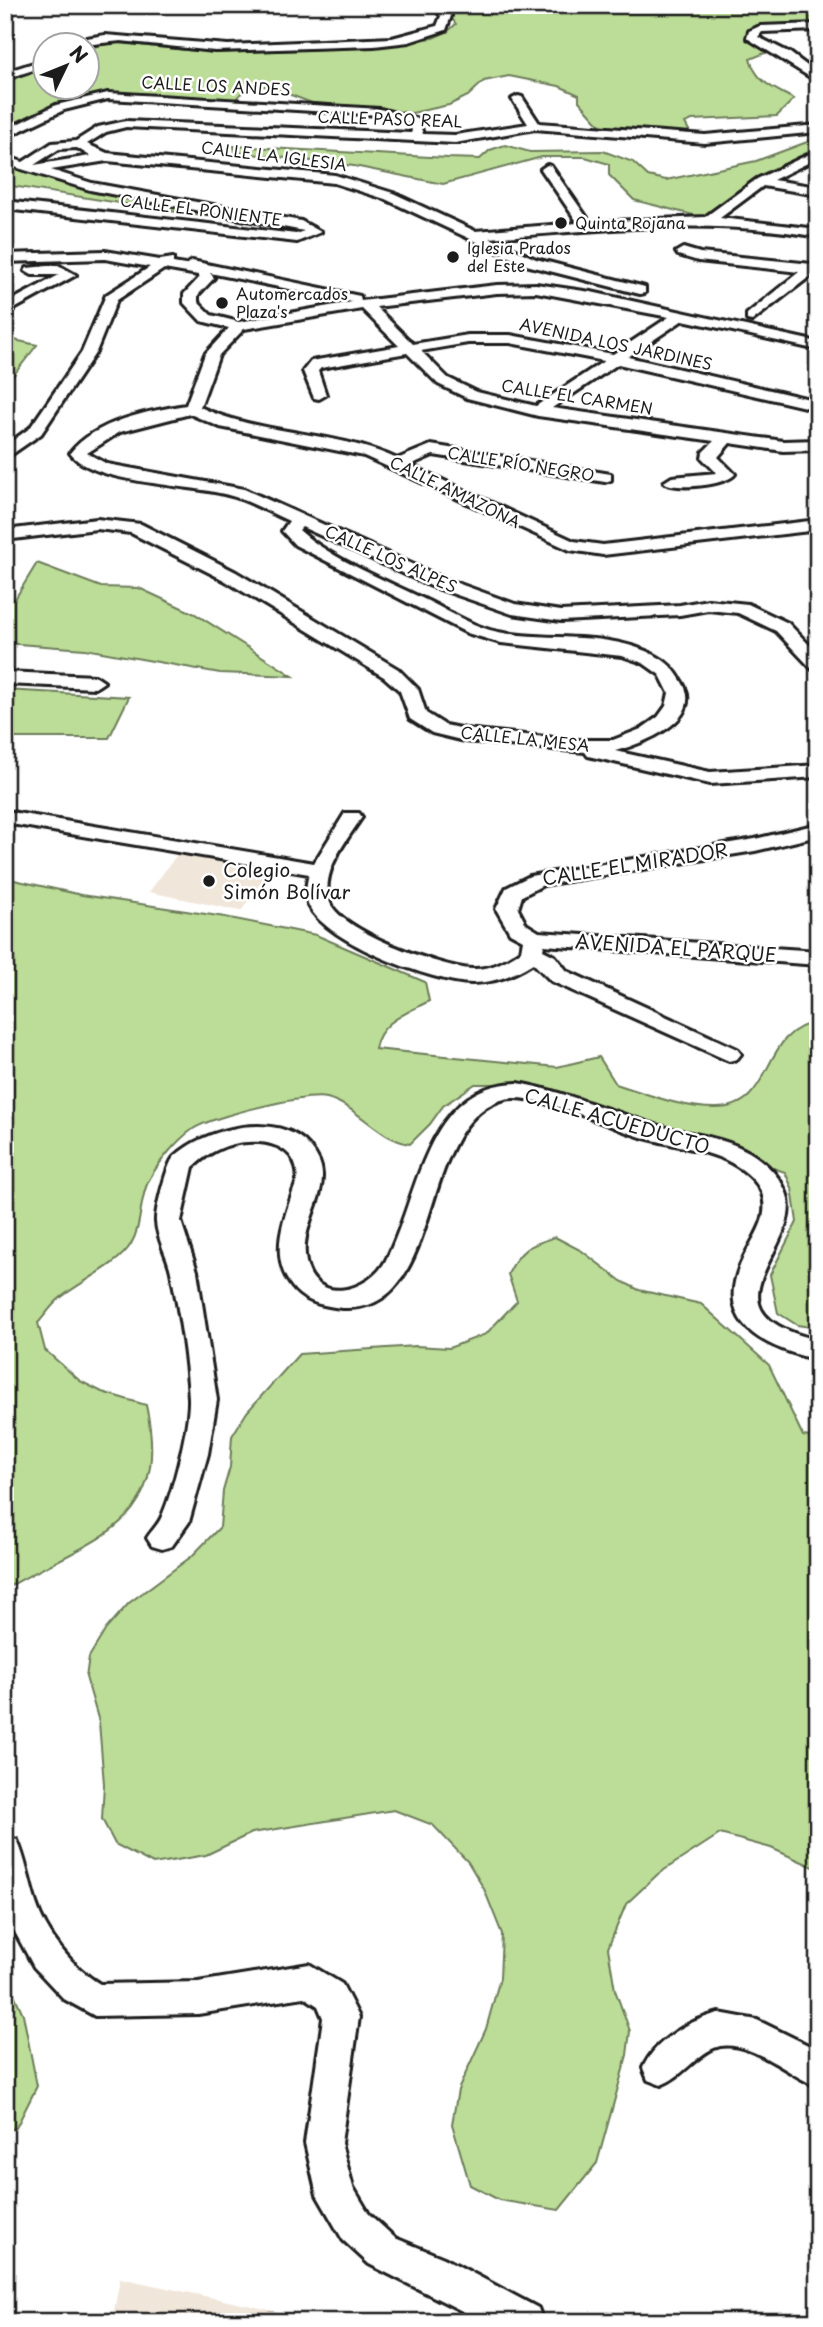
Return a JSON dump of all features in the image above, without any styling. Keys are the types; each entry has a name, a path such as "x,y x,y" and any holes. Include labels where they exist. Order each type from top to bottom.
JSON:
{"street":[{"path":"102,38 116,37 199,48 382,42 426,35 442,28 446,16 437,5"},
{"path":"818,27 760,29 753,33 752,38 786,55 818,79"},
{"path":"5,76 32,67"},
{"name":"CALLE LOS ANDES","path":"5,135 60,107 108,96 380,112 414,121 418,131 416,137"},
{"path":"518,99 535,126"},
{"name":"CALLE PASO REAL","path":"31,167 56,146 79,144 102,129 134,124 472,138 535,126 674,142 818,128"},
{"path":"79,144 92,153 107,157"},
{"path":"710,220 796,161 818,154"},
{"name":"CALLE LA IGLESIA","path":"31,167 107,157 335,179 379,192 531,262 650,293"},
{"path":"5,160 31,167"},
{"name":"CALLE EL PONIENTE","path":"5,205 297,238 315,232 301,225 90,186 31,167"},
{"path":"547,169 588,228"},
{"path":"763,182 818,191"},
{"path":"475,235 710,220 779,226 818,233"},
{"path":"683,252 698,257 815,269"},
{"path":"5,256 79,254 167,262 323,294 384,301"},
{"path":"5,454 36,432 89,352 111,298 167,262 203,272 208,276 190,298 199,314 211,320 239,326 384,301 497,289 536,288 752,317 818,334"},
{"path":"5,310 69,275 58,269 19,272"},
{"path":"752,317 815,269"},
{"path":"202,284 245,278"},
{"path":"300,315 325,304 323,294"},
{"name":"CALLE EL CARMEN","path":"365,304 443,381 487,400 538,411 783,446 818,445"},
{"path":"685,309 818,346"},
{"path":"538,411 685,309"},
{"path":"192,409 212,354 239,326"},
{"name":"AVENIDA LOS JARDINES","path":"319,395 310,371 316,364 408,347 496,338 568,348 613,361 818,406"},
{"name":"CALLE AMAZONA","path":"192,409 220,422 361,450 398,464 548,536 586,548 624,548 818,525"},
{"name":"CALLE LOS ALPES","path":"192,409 172,411 116,429 93,440 78,453 86,461 103,468 239,492 437,582 512,609 561,616 667,611 708,605 742,608 782,627 818,665"},
{"path":"672,482 725,477 727,474 710,458 711,452 727,437"},
{"name":"CALLE RÍO NEGRO","path":"398,464 431,450 605,477"},
{"path":"300,518 290,531 301,541 461,624 498,638 610,648 629,651 655,661 670,675 678,695 677,706 668,718 639,744 642,754 657,767"},
{"name":"CALLE LA MESA","path":"5,535 97,524 135,528 230,576 391,673 409,689 417,715 444,731 578,747 641,740"},
{"path":"5,678 95,682"},
{"path":"578,747 657,767 720,778 818,771"},
{"path":"5,817 320,870"},
{"path":"352,817 320,870 316,887 320,908 330,918 426,968 470,977 519,964 533,946 559,976 729,1054"},
{"name":"CALLE EL MIRADOR","path":"533,946 507,909 513,892 524,885 559,875 755,845 818,830"},
{"name":"AVENIDA EL PARQUE","path":"533,946 679,946 818,958"},
{"name":"CALLE ACUEDUCTO","path":"162,1538 175,1522 194,1454 203,1400 184,1271 168,1221 181,1164 213,1142 232,1136 254,1133 275,1136 305,1156 311,1174 290,1254 305,1286 339,1300 358,1296 390,1278 447,1135 482,1098 507,1090 536,1095 650,1132 707,1146 749,1163 774,1192 776,1222 748,1281 745,1300 752,1318 767,1334 792,1345 818,1350"},
{"path":"5,1850 21,1910 46,1956 76,1987 96,2000 198,1998 309,1980 330,1995 341,2017 333,2090 323,2143 336,2195 356,2227 382,2251 430,2272 524,2322"},
{"path":"661,2068 702,2036 720,2029 743,2032 763,2040 818,2070"}],"shaded area":[{"name":"Colegio Simón Bolívar","path":"179,852 270,869 241,911 149,892"},
{"path":"120,2278 326,2322 112,2322"}],"green space":[{"path":"442,5 818,5 818,29 773,28 749,36 770,51 750,59 757,74 767,84 794,99 777,116 692,120 685,123 692,136 602,127 579,101 579,95 559,86 509,76 484,81 468,96 449,105 412,113 312,103 267,86 247,87 234,101 146,97 102,99 102,44 109,42 216,53 353,48 433,38 447,32 456,24"},
{"path":"32,71 32,102 81,102 5,137 5,83"},
{"path":"818,138 818,151 798,157 712,214 701,217 634,200 609,175 609,164 585,157 542,157 443,184 354,166 235,152 234,146 480,159 490,150 505,145 530,152 603,151 633,162 648,176 666,180 756,161"},
{"path":"5,163 74,185 219,213 202,216 5,185"},
{"path":"5,338 37,345 5,386"},
{"path":"37,563 101,587 139,588 195,614 293,676 220,673 85,649 5,643 5,599 15,599"},
{"path":"5,690 129,697 109,738 5,738"},
{"path":"5,878 82,895 225,917 316,935 425,982 429,1001 388,1025 375,1049 557,1067 599,1057 616,1084 690,1106 715,1108 735,1105 749,1096 785,1039 799,1028 818,1022 818,1328 797,1325 778,1313 770,1275 797,1222 792,1188 785,1172 523,1084 475,1084 443,1106 410,1144 387,1136 349,1108 327,1098 280,1102 219,1118 193,1129 156,1168 145,1189 135,1237 125,1252 59,1299 38,1323 45,1350 80,1381 102,1392 146,1405 151,1446 148,1479 136,1504 118,1524 95,1541 5,1589"},
{"path":"555,1237 582,1251 621,1281 639,1290 701,1304 769,1365 803,1436 818,1438 818,1869 771,1848 720,1834 658,1874 626,1904 608,1948 615,1990 630,2031 627,2055 597,2163 559,2210 499,2200 470,2185 452,2124 458,2090 486,2029 500,1978 502,1934 484,1889 468,1862 433,1825 394,1810 252,1833 206,1855 153,1864 115,1844 102,1819 104,1784 99,1722 86,1677 89,1657 106,1629 129,1603 192,1556 220,1527 232,1436 247,1412 299,1354 416,1346 449,1348 486,1334 517,1301 508,1274 521,1253"},
{"path":"5,1974 23,2014 37,2086 16,2128 5,2131"}],"place":[{"name":"Quinta Rojana","path":"561,223"},
{"name":"Iglesia Prados del Este","path":"453,257"},
{"name":"Automercados Plaza's","path":"222,303"},
{"name":"Colegio Simón Bolívar","path":"209,881"}]}
